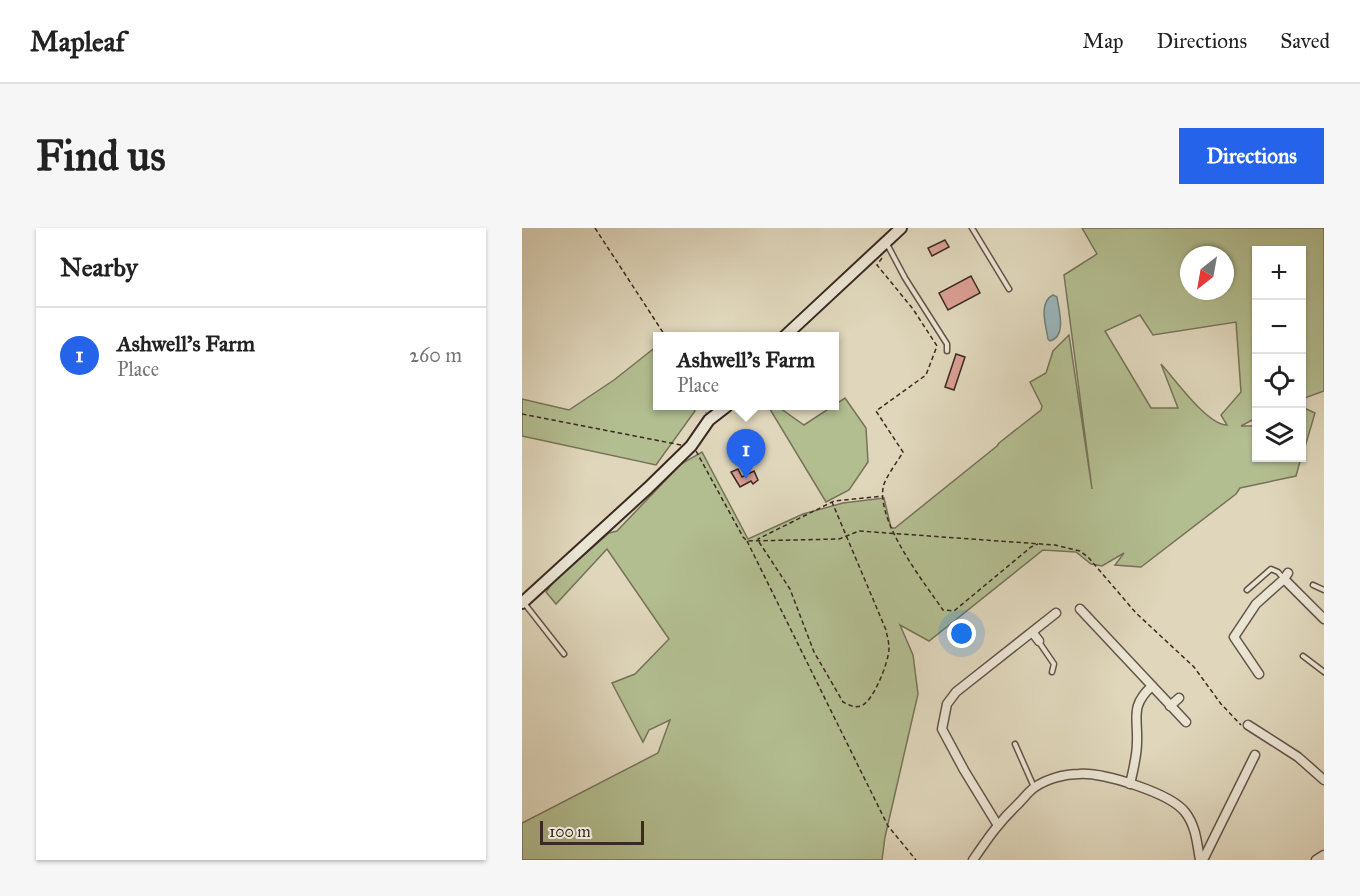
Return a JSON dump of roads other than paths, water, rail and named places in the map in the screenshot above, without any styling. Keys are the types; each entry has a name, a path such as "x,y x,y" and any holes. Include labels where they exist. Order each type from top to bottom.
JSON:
{"street":[{"path":"789,332 888,245 901,228"},
{"path":"523,603 692,445 709,420 721,410"},
{"path":"1259,674 1234,637 1256,604 1286,576 1324,619"},
{"path":"997,824 964,771 942,729 947,704 956,692 1056,614"},
{"path":"1080,614 1186,722"},
{"path":"1033,633 1039,641"},
{"path":"1131,784 1137,743 1136,710 1152,686"},
{"path":"1170,706 1179,698"},
{"path":"1246,726 1298,758 1324,780"},
{"path":"1201,860 1255,755"},
{"path":"973,860 997,824 1034,788 1052,779 1077,774 1098,774 1131,784 1166,798 1184,810 1196,833 1201,860"},
{"path":"1316,860 1324,855"}],"lane":[{"path":"972,228 1010,289"},
{"path":"888,245 905,278 948,344 947,351"},
{"path":"1247,590 1271,569 1286,576"},
{"path":"1313,585 1324,590"},
{"path":"523,603 564,654"},
{"path":"1039,641 1054,664 1052,672"},
{"path":"1303,656 1324,672"},
{"path":"1015,744 1034,788"}],"water":[{"path":"1053,295 1057,297 1061,322 1059,334 1050,341 1044,309 1048,298"}],"place":[{"name":"Ashwell's Farm","path":"746,479"}]}
